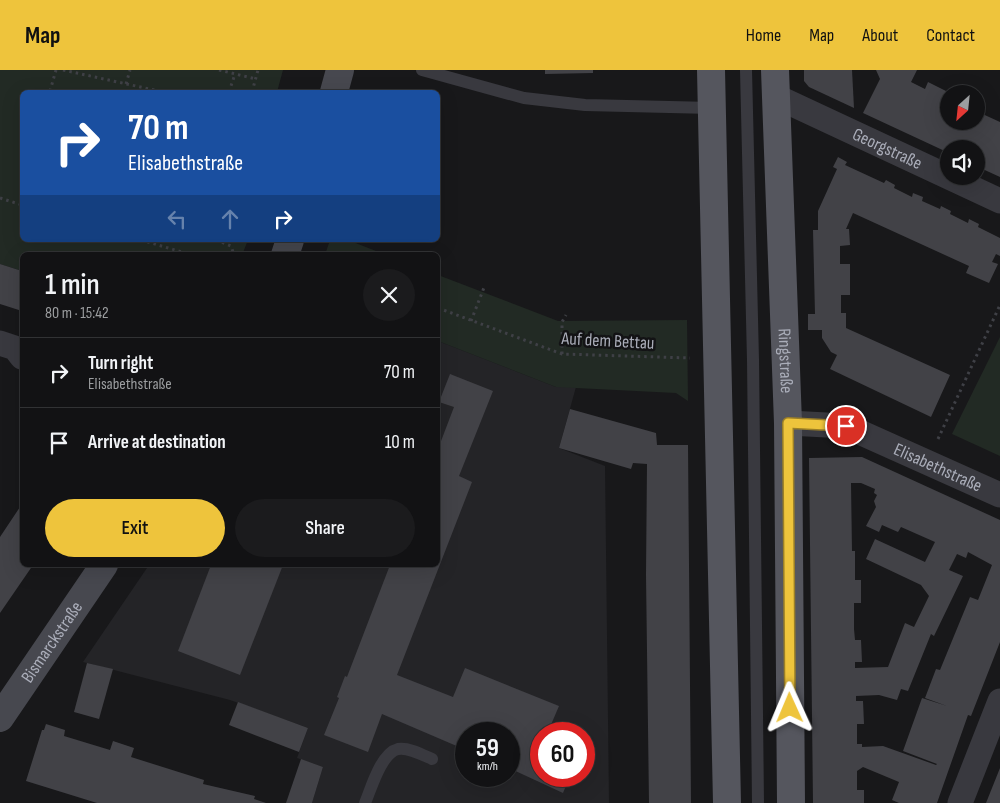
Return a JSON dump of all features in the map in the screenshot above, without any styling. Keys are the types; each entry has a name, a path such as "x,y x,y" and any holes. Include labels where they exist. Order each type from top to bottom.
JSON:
{"main road":[{"path":"710,70 719,358 727,803"},
{"name":"Ringstraße","path":"775,83 788,423 791,803"}],"street":[{"path":"335,90 340,70"},
{"name":"Georgstraße","path":"775,83 1000,201"},
{"path":"0,343 15,348 20,354"},
{"name":"Elisabethstraße","path":"788,423 846,426 1000,495"},
{"name":"Bismarckstraße","path":"0,718 103,567"},
{"path":"960,803 1000,701"}],"lane":[{"path":"422,70 524,98 585,105 712,108"},
{"path":"746,70 753,360 758,803"},
{"path":"365,803 387,755 398,749 432,759"}],"path":[{"path":"50,90 56,70"},
{"path":"64,70 154,90"},
{"path":"126,84 130,70"},
{"path":"219,70 256,79"},
{"path":"253,90 258,70"},
{"path":"230,90 235,74"},
{"path":"0,198 20,204"},
{"path":"148,242 182,252"},
{"path":"221,242 231,246 233,252"},
{"path":"471,321 485,285"},
{"path":"927,462 1000,305"},
{"name":"Auf dem Bettau","path":"440,309 562,354 719,358"},
{"path":"562,354 562,322 566,315"}],"shaded area":[{"path":"0,70 283,70 278,90 20,90 20,242 247,242 243,252 20,252 20,270 0,264"},
{"path":"329,242 353,242 378,252 326,252"},
{"path":"440,276 558,321 687,320 688,401 676,393 556,387 440,342"},
{"path":"1000,337 1000,456 952,434"},
{"path":"440,342 556,387 576,387 559,448 605,466 609,803 312,803 323,767 297,758 308,728 230,700 83,662 148,567 440,567"}],"building":[{"path":"545,70 593,70 593,73 545,74"},
{"path":"804,70 852,70 854,108 809,87 804,81"},
{"path":"876,70 917,70 911,82 925,89 928,82 940,88 940,130 985,130 985,115 1000,122 1000,177 985,170 985,140 940,140 940,149 863,113 880,79"},
{"path":"838,157 847,162 845,165 884,183 886,180 895,185 894,188 912,197 913,193 923,197 922,201 940,209 941,206 951,211 950,214 968,223 969,219 979,224 978,227 1000,238 1000,256 996,254 992,262 998,264 989,283 966,273 969,266 853,213 846,229 849,229 850,245 840,246 840,264 850,264 850,295 841,295 841,313 846,313 846,328 950,375 931,417 830,369 837,355 831,352 822,338 822,330 808,330 808,314 815,314 813,230 818,230 818,211 837,169 833,167"},
{"path":"0,264 20,270 20,310 0,304"},
{"path":"450,374 493,391 459,476 472,482 440,564 440,444 454,407 440,402"},
{"path":"570,409 656,433 657,445 688,445 691,803 649,803 646,575 647,464 633,463 631,469 559,448"},
{"path":"862,457 1000,520 1000,642 971,716 968,715 937,803 899,803 892,800 899,782 863,767 857,771 857,790 864,790 864,803 813,803 809,458","holes":["851,483 861,483 875,489 874,493 877,495 874,501 876,507 866,526 879,532 882,525 898,532 901,527 935,542 925,562 875,539 866,559 921,585 929,596 914,627 905,623 888,667 855,668 855,662 862,662 861,640 855,640 854,629 854,603 861,603 861,580 855,580 855,551 852,551","968,552 992,565 978,600 970,597 940,670 936,669 925,698 947,706 922,698 903,751 937,764 883,746 862,747 862,744 857,744 857,724 864,724 863,701 856,701 856,696 879,695 897,700 901,689 908,691 931,634 934,636 963,576 949,570 957,554 966,558"]},
{"path":"20,507 20,567 32,567 0,613 0,537"},
{"path":"210,567 282,567 240,675 178,651"},
{"path":"389,567 439,567 397,675 453,697 465,668 559,706 552,722 530,722 530,778 520,773 520,722 455,722 455,745 382,714 368,752 324,735 339,698 337,697 345,676 347,677"},
{"path":"87,663 113,669 99,719 74,712"},
{"path":"238,702 308,728 299,752 229,725"},
{"path":"46,724 65,730 64,736 110,750 113,741 134,748 131,757 204,780 203,784 255,796 254,799 266,803 97,803 26,781 42,730 44,730"},
{"path":"301,759 323,767 312,803 286,803"},
{"path":"1000,768 1000,803 986,803"},
{"path":"550,787 565,787 563,793"}],"route":[{"path":"790,708 788,423 846,426"}]}
